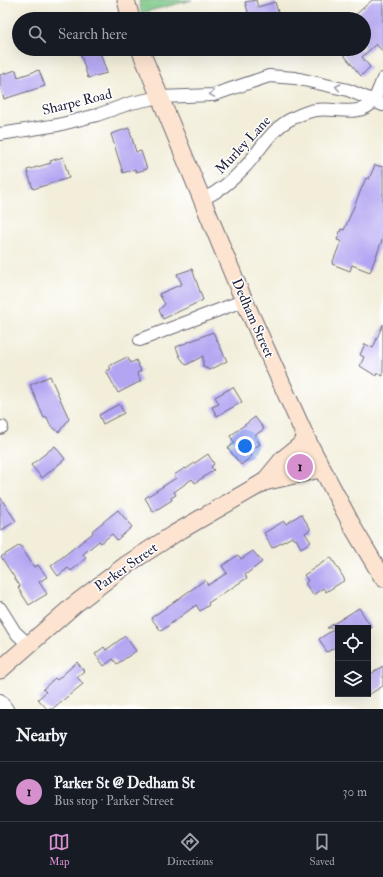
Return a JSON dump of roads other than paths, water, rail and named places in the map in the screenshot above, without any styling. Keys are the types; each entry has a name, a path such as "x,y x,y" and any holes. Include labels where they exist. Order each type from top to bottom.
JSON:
{"main road":[{"path":"126,0 129,12"},
{"name":"Dedham Street","path":"143,56 245,300 320,469 383,578"},
{"name":"Parker Street","path":"264,482 283,460 307,440"},
{"name":"Parker Street","path":"0,670 74,605 126,565 174,534 264,482 320,469"}],"street":[{"path":"160,96 213,95 269,76 295,78 348,90 378,103 383,79"},
{"name":"Sharpe Road","path":"0,134 58,125 97,116 131,103 160,96"},
{"name":"Murley Lane","path":"203,199 222,190 245,167 275,129 293,118 315,110 355,111 378,103"},
{"path":"140,340 245,300"},
{"path":"0,608 15,632 29,644"},
{"path":"0,700 7,709"}],"place":[{"name":"Parker St @ Dedham St","path":"300,467"}]}
